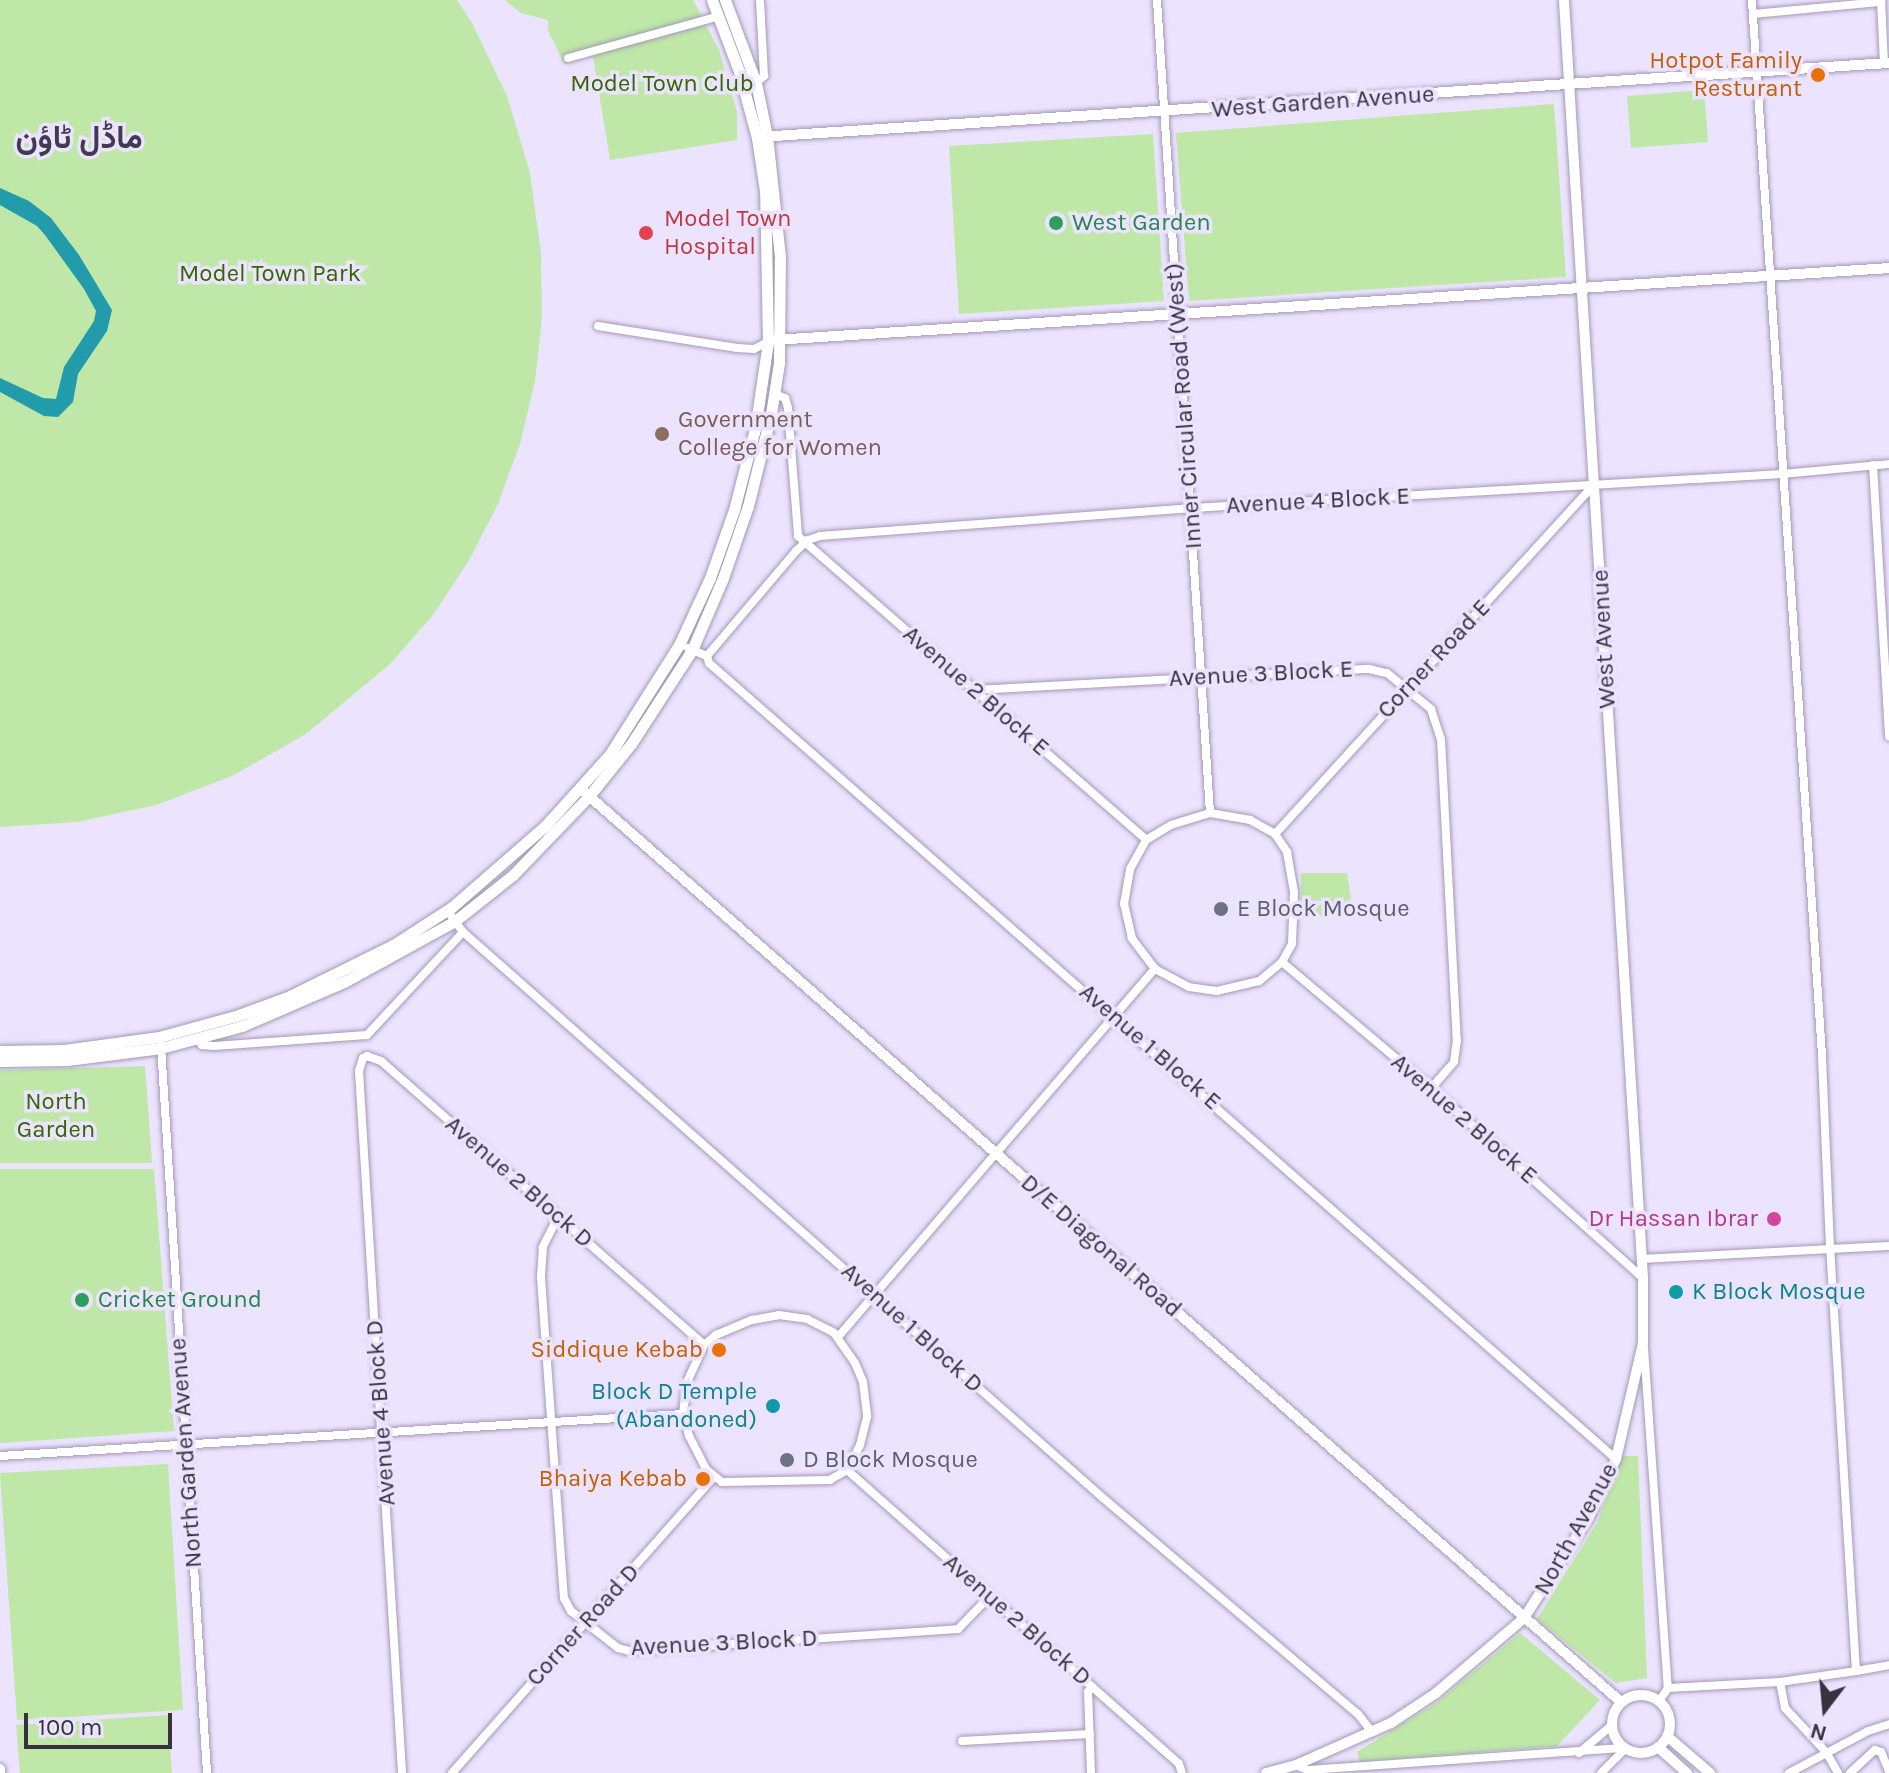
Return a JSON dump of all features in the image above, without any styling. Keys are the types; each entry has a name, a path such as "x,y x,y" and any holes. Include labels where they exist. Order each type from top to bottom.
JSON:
{"main road":[{"path":"0,1061 67,1060 160,1043 290,996 393,945 447,910 585,793 679,645 710,578 734,510 755,429 768,342 762,137 712,0"},
{"path":"0,1051 64,1050 197,1039 293,1006 455,921 513,875 631,744 692,650 738,538 775,394 781,338 779,241 756,83 725,0"}],"street":[{"path":"756,83 761,83 764,76 760,0"},
{"name":"Inner Circular Road (West)","path":"1157,0 1210,813"},
{"name":"West Avenue","path":"1564,0 1643,1278"},
{"path":"1752,0 1822,1055 1830,1248 1856,1671"},
{"path":"1753,14 1800,5 1881,1 1887,63"},
{"path":"568,58 719,16"},
{"name":"West Garden Avenue","path":"762,137 1887,63"},
{"path":"598,326 754,349 781,338 1889,268"},
{"path":"707,656 805,543 795,531 788,408 785,398 775,394"},
{"name":"Avenue 4 Block E","path":"805,543 820,536 1192,508 1782,474 1889,464"},
{"path":"1873,465 1889,737"},
{"name":"Corner Road E","path":"1275,834 1595,485"},
{"name":"Avenue 2 Block E","path":"805,543 1146,840"},
{"name":"Avenue 1 Block E","path":"679,645 707,656 709,663 1114,1014 1616,1459"},
{"name":"Avenue 3 Block E","path":"975,690 1369,669 1387,673 1431,709 1441,739 1457,1048 1454,1062 1431,1088"},
{"name":"D/E Diagonal Road","path":"585,793 1621,1702"},
{"path":"1210,813 1250,820 1275,834 1287,852 1294,892 1292,944 1282,962 1259,981 1217,991 1189,987 1155,969 1132,938 1124,904 1130,869 1146,840 1171,825 1210,813"},
{"name":"Avenue 1 Block D","path":"447,910 463,932 1103,1498 1358,1714 1372,1732"},
{"path":"197,1039 202,1045 214,1046 362,1037 379,1026 463,932"},
{"name":"Avenue 2 Block E","path":"1282,962 1431,1088 1643,1278"},
{"path":"838,1337 1155,969"},
{"path":"362,1037 367,1056"},
{"name":"North Garden Avenue","path":"160,1043 207,1773"},
{"name":"Avenue 2 Block D","path":"367,1056 381,1061 704,1345"},
{"name":"Avenue 4 Block D","path":"367,1056 363,1058 359,1071 402,1773"},
{"name":"Avenue 3 Block D","path":"558,1217 546,1236 541,1262 564,1598 571,1611 618,1648 629,1651 958,1629 990,1596"},
{"path":"1641,1259 1889,1246"},
{"name":"North Avenue","path":"1266,1773 1296,1765 1372,1732 1436,1693 1524,1618 1582,1528 1616,1459 1643,1343 1643,1278"},
{"path":"779,1315 807,1319 838,1337 855,1363 866,1397 864,1435 847,1470 820,1481 731,1484 714,1477 700,1459 683,1414 687,1382 704,1345 731,1328 779,1315"},
{"path":"1643,1343 1668,1688 1659,1701"},
{"path":"0,1456 683,1414"},
{"name":"Avenue 2 Block D","path":"847,1470 1179,1764 1182,1773"},
{"name":"Corner Road D","path":"452,1773 714,1477"},
{"path":"1668,1688 1780,1682 1889,1665"},
{"path":"1780,1682 1785,1708 1826,1752 1838,1773"},
{"path":"1091,1773 1088,1692 1092,1686"},
{"path":"1578,1754 1612,1725 1621,1702 1643,1695 1659,1701 1668,1713 1667,1736 1658,1747 1641,1753 1618,1742 1612,1725"},
{"path":"1789,1773 1826,1752 1889,1724"},
{"path":"962,1741 1090,1734"},
{"path":"1667,1736 1710,1773"},
{"path":"1658,1747 1687,1773"},
{"path":"1296,1765 1308,1770 1578,1754 1625,1748"},
{"path":"1601,1773 1625,1748"},
{"path":"1850,1773 1875,1750 1881,1752 1889,1771"}],"green space":[{"name":"Model Town Park","path":"0,0 457,0 472,23 507,96 530,173 541,253 542,318 535,381 520,444 498,504 468,562 433,615 390,664 306,734 232,776 156,805 77,822 0,827"},
{"name":"Model Town Club","path":"505,0 693,0 719,50 737,112 737,140 610,160 592,50 565,65 548,31 548,20 521,13"},
{"path":"1704,90 1708,142 1631,148 1627,96"},
{"name":"West Garden","path":"1554,104 1566,277 1189,301 1176,133"},
{"name":"West Garden","path":"1153,134 1164,301 959,314 949,146"},
{"path":"1301,873 1347,873 1353,914 1306,917 1301,911"},
{"name":"North Garden","path":"145,1066 152,1163 0,1163 0,1070"},
{"name":"Cricket Ground","path":"0,1169 154,1169 174,1431 0,1443"},
{"path":"1622,1456 1638,1456 1647,1678 1616,1683 1537,1619 1597,1523"},
{"path":"168,1464 183,1710 17,1720 0,1473"},
{"path":"1520,1633 1600,1700 1557,1746 1360,1762 1357,1752 1436,1703"},
{"path":"168,1715 172,1773 20,1773 16,1725"}],"water":[{"path":"0,188 29,201 51,218 79,255 112,310 107,331 78,374 73,402 58,417 44,416 0,392 0,378 43,398 56,399 64,367 94,321 96,311 84,289 37,226 0,205"}],"place":[{"name":"Hotpot Family Resturant","path":"1818,75"},
{"name":"West Garden","path":"1056,223"},
{"name":"Model Town Hospital","path":"646,233"},
{"name":"Government College for Women","path":"662,434"},
{"name":"E Block Mosque","path":"1221,909"},
{"name":"Dr Hassan Ibrar","path":"1774,1219"},
{"name":"K Block Mosque","path":"1676,1292"},
{"name":"Cricket Ground","path":"82,1300"},
{"name":"Siddique Kebab","path":"719,1350"},
{"name":"Block D Temple (Abandoned)","path":"773,1406"},
{"name":"D Block Mosque","path":"787,1460"},
{"name":"Bhaiya Kebab","path":"703,1479"}],"district":[{"name":"ماڈل ٹاؤن","path":"79,138"}]}
